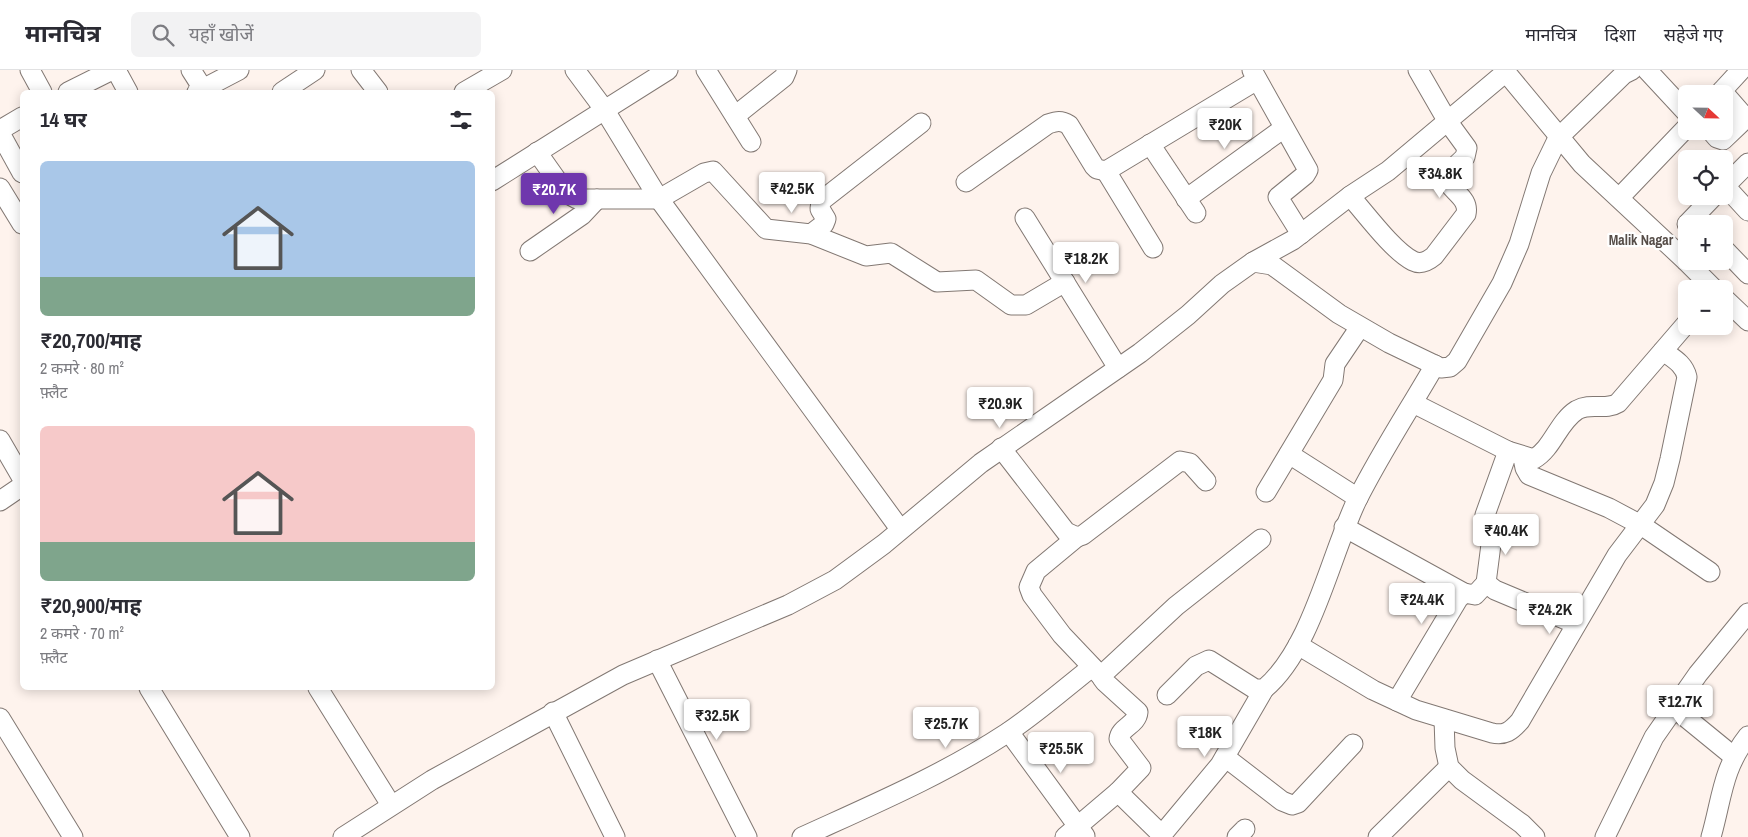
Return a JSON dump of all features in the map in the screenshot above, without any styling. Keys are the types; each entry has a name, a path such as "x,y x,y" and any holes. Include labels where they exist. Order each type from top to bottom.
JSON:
{"street":[{"path":"30,70 41,90"},
{"path":"72,90 114,70 127,90"},
{"path":"192,70 201,90"},
{"path":"205,90 239,70"},
{"path":"285,90 316,70"},
{"path":"361,70 376,90"},
{"path":"467,90 502,70"},
{"path":"575,70 604,109 659,199 900,528"},
{"path":"495,179 668,70"},
{"path":"706,70 751,142"},
{"path":"736,116 784,77 787,70"},
{"path":"1350,196 1382,232 1414,262 1429,261 1466,214 1467,208 1445,176 1468,152 1418,70"},
{"path":"1253,262 1272,265 1360,327 1434,365 1441,368 1450,367 1457,361 1502,283 1519,244 1541,172 1558,138 1624,74 1632,70"},
{"path":"1647,70 1678,103"},
{"path":"1727,85 1741,70"},
{"path":"343,837 368,829 391,805 553,712 623,675 788,605 836,580 884,544 900,528 1002,448 1118,368 1188,316 1222,284 1253,262 1272,254 1350,196 1388,171 1448,122 1505,71 1558,138 1582,164 1620,197 1678,253"},
{"path":"966,182 1048,124 1056,121 1063,121 1069,125 1094,166 1097,169 1106,171 1255,75 1308,170 1305,175 1279,194 1278,201 1301,234"},
{"path":"1733,104 1744,115 1744,120 1733,130"},
{"path":"20,118 0,131 20,169"},
{"path":"811,234 824,224 826,219 819,205 821,201 921,123"},
{"path":"1150,144 1191,206 1284,128"},
{"path":"1620,197 1678,136"},
{"path":"538,152 566,193 577,198 659,199 704,173 713,171 766,228 811,234 866,256 891,253 898,255 937,282 976,280 1012,305 1026,304 1065,282"},
{"path":"1733,178 1748,163"},
{"path":"1106,171 1153,248"},
{"path":"0,188 20,221"},
{"path":"530,251 582,215 597,199"},
{"path":"1733,199 1748,211"},
{"path":"1698,215 1707,205"},
{"path":"1025,218 1118,368"},
{"path":"1668,243 1678,234"},
{"path":"1733,258 1748,274"},
{"path":"1695,270 1705,280"},
{"path":"1733,307 1748,321"},
{"path":"1266,492 1333,380 1335,364 1360,327"},
{"path":"1413,403 1516,454 1534,459 1542,454 1569,416 1579,409 1591,406 1610,408 1618,403 1678,333"},
{"path":"1298,645 1350,677 1397,701 1444,719 1492,733 1502,735 1511,731 1520,722 1617,555 1655,505 1664,483 1687,378 1685,370 1680,364 1663,351"},
{"path":"1118,792 1161,836 1193,800 1225,757 1264,689 1270,684 1298,645 1344,527 1358,498 1434,365"},
{"path":"0,440 20,475"},
{"path":"1002,448 1066,532 1077,537"},
{"path":"1289,454 1358,498"},
{"path":"1516,454 1529,475 1610,508 1641,525 1710,572"},
{"path":"1344,527 1464,594 1475,594 1486,583 1493,529 1485,515 1516,454"},
{"path":"1009,732 1076,834 1141,768 1119,739 1120,733 1136,720 1138,712 1062,635 1032,595 1029,587 1036,571 1077,537 1083,535 1180,461 1190,463 1206,481"},
{"path":"0,501 20,487"},
{"path":"802,837 906,789 972,755 1097,672 1107,669 1150,629 1261,539"},
{"path":"1486,583 1495,590 1576,624"},
{"path":"1397,701 1458,599 1464,594"},
{"path":"1605,837 1654,737 1673,707 1748,613"},
{"path":"657,660 747,837"},
{"path":"1166,694 1196,666 1209,660 1255,689 1264,689"},
{"path":"150,690 240,837"},
{"path":"319,690 391,805"},
{"path":"1673,707 1733,756"},
{"path":"553,712 615,837"},
{"path":"0,718 73,837"},
{"path":"1444,719 1445,748 1449,766 1462,780 1496,802 1535,837"},
{"path":"1711,837 1726,774 1733,756 1748,736"},
{"path":"1225,757 1282,801 1292,805 1298,803 1353,744"},
{"path":"1378,837 1449,766"}],"district":[{"name":"Malik Nagar","path":"1641,240"}]}
